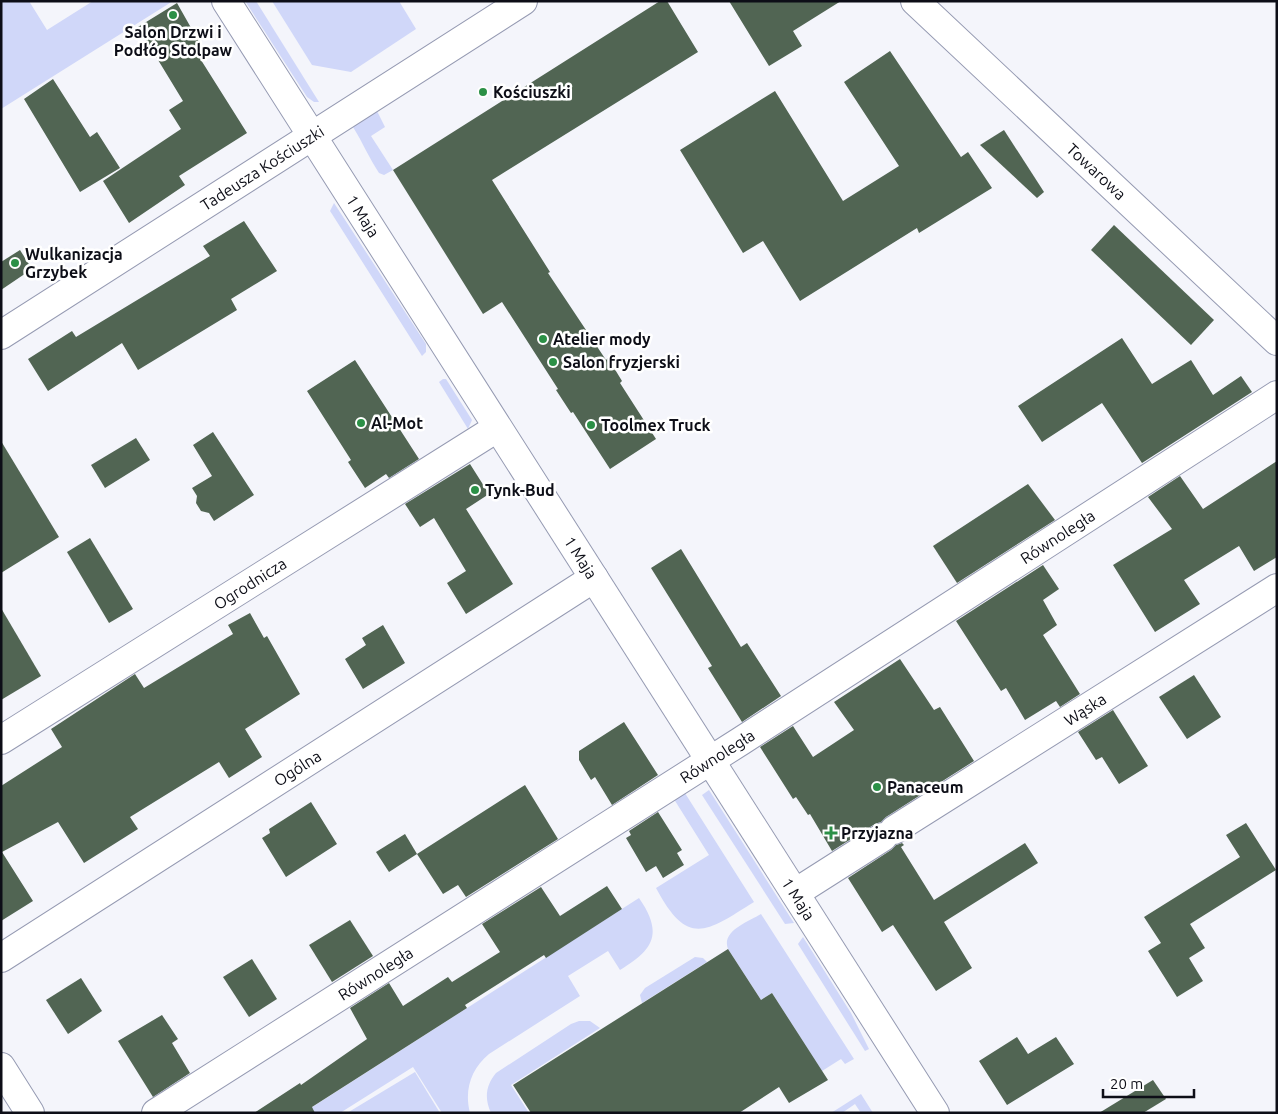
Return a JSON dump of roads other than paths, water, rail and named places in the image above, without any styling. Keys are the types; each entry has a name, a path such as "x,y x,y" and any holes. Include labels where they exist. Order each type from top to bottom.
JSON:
{"street":[{"name":"1 Maja","path":"226,1 935,1113"},
{"name":"Tadeusza Kościuszki","path":"1,335 523,1"},
{"name":"Towarowa","path":"915,1 1277,341"},
{"name":"Równoległa","path":"156,1113 711,760 1277,395"},
{"name":"Ogrodnicza","path":"1,740 497,428"},
{"name":"Ogólna","path":"1,958 594,578"},
{"name":"Wąska","path":"795,893 1277,588"},
{"path":"1,1067 30,1113"}],"place":[{"name":"Salon Drzwi i Podłóg Stolpaw","path":"173,15"},
{"name":"Kościuszki","path":"483,92"},
{"name":"Wulkanizacja Grzybek","path":"15,263"},
{"name":"Atelier mody","path":"543,339"},
{"name":"Salon fryzjerski","path":"553,362"},
{"name":"Al-Mot","path":"361,423"},
{"name":"Toolmex Truck","path":"591,425"},
{"name":"Tynk-Bud","path":"475,490"},
{"name":"Panaceum","path":"877,787"},
{"name":"Przyjazna","path":"831,833"}]}
